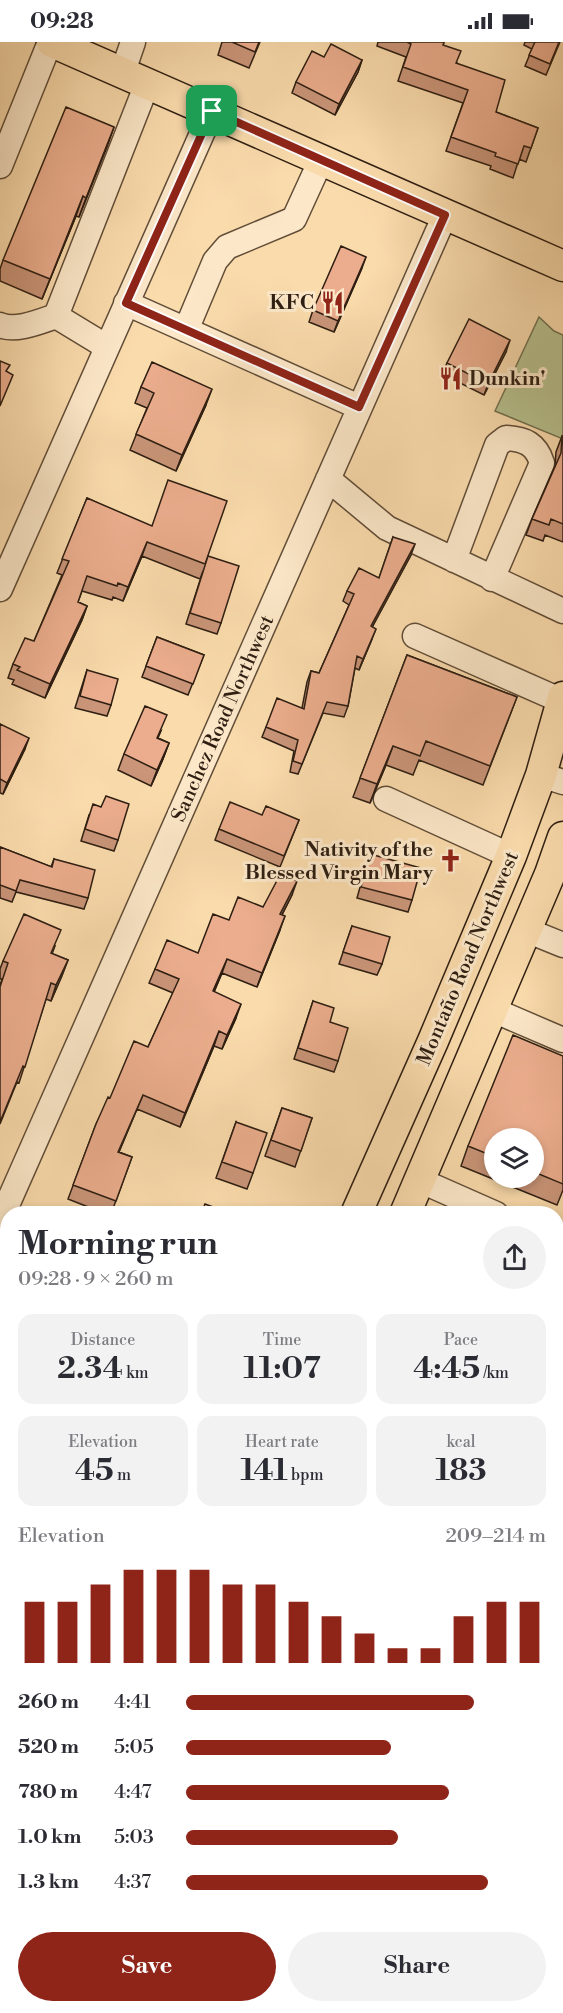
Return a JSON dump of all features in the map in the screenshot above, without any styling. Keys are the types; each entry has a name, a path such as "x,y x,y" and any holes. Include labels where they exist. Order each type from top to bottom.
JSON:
{"main road":[{"path":"51,42 563,266"},
{"name":"Montaño Road Northwest","path":"359,1206 433,1041 511,856 552,778 562,699"},
{"path":"408,1206 493,1010 550,874 563,837"}],"street":[{"path":"0,166 51,42"},
{"path":"56,316 134,79 133,42"},
{"path":"0,589 212,111"},
{"path":"186,330 214,261 227,247 294,219 321,160"},
{"name":"Sanchez Road Northwest","path":"7,1206 445,215"},
{"path":"126,303 359,407"},
{"path":"0,325 6,328 56,316 107,347"},
{"path":"454,560 497,445 506,438 520,439 538,450 542,463 492,579"},
{"path":"328,479 387,528 563,611"},
{"path":"415,636 562,699"},
{"path":"386,799 511,856"},
{"path":"526,930 563,945"},
{"path":"493,1010 563,1040"},
{"path":"419,1180 478,1206"}],"green space":[{"path":"539,317 554,331 563,335 563,439 495,411"}],"building":[{"path":"232,42 259,42 255,52"},
{"path":"407,42 444,42 443,45 461,51 456,63 505,80 496,112 538,128 531,148 524,146 518,164 495,156 496,153 451,137 468,90 403,67 411,44"},
{"path":"535,42 559,42 550,64 529,55"},
{"path":"331,44 362,60 339,104 296,82 312,51 324,57"},
{"path":"66,107 114,127 50,279 3,260"},
{"path":"341,246 366,257 338,321 313,310"},
{"path":"469,319 510,340 488,384 447,363"},
{"path":"0,361 10,365 6,371 13,375 0,406"},
{"path":"152,362 212,389 182,455 136,434 154,393 141,387"},
{"path":"562,436 563,524 551,519 549,525 532,519 561,453"},
{"path":"168,480 227,501 205,564 147,542 128,587 118,583 117,586 87,576 78,602 87,606 50,684 17,670 20,667 13,664 25,638 34,641 69,561 62,559 87,498 152,526"},
{"path":"393,537 415,544 371,626 376,629 363,659 357,656 348,706 327,702 302,764 293,761 298,740 266,727 277,698 304,709 311,671 319,673 354,594 347,591 359,568 379,578"},
{"path":"208,556 239,566 221,623 190,613"},
{"path":"157,637 204,655 193,684 146,666"},
{"path":"407,655 517,697 490,766 426,741 420,756 393,746 377,784 360,778"},
{"path":"87,670 118,679 111,705 80,696"},
{"path":"145,706 167,715 157,738 169,743 157,770 124,754"},
{"path":"0,724 29,738 7,783 0,779"},
{"path":"106,796 129,804 118,840 85,829 93,804 101,807"},
{"path":"230,802 262,815 266,806 299,820 284,856 219,829"},
{"path":"0,847 52,867 54,859 95,870 88,898 20,880 16,891 0,885"},
{"path":"370,854 421,868 412,900 361,887"},
{"path":"281,873 297,881 280,914 285,916 262,973 227,959 213,991 241,1004 227,1035 219,1031 185,1113 143,1095 118,1152 132,1157 116,1201 73,1185 96,1124 108,1097 110,1098 134,1041 148,1047 179,979 155,969 167,940 198,953 213,914 229,920 238,897 263,907"},
{"path":"24,914 61,930 51,953 68,960 56,985 51,983 25,1067 23,1066 0,1122 0,987 8,963 3,961"},
{"path":"352,926 390,937 382,964 343,952"},
{"path":"313,1001 334,1008 330,1022 348,1028 338,1061 298,1048"},
{"path":"513,1035 563,1056 563,1184 544,1176 544,1128 484,1128 484,1153 468,1146"},
{"path":"282,1108 312,1118 301,1151 271,1140"},
{"path":"236,1122 267,1133 253,1173 222,1162"}],"place":[{"name":"KFC","path":"332,302"},
{"name":"Dunkin'","path":"451,378"},
{"name":"Nativity of the Blessed Virgin Mary","path":"451,860"}],"route":[{"path":"212,111 445,215 359,407 126,303 212,111"}]}
